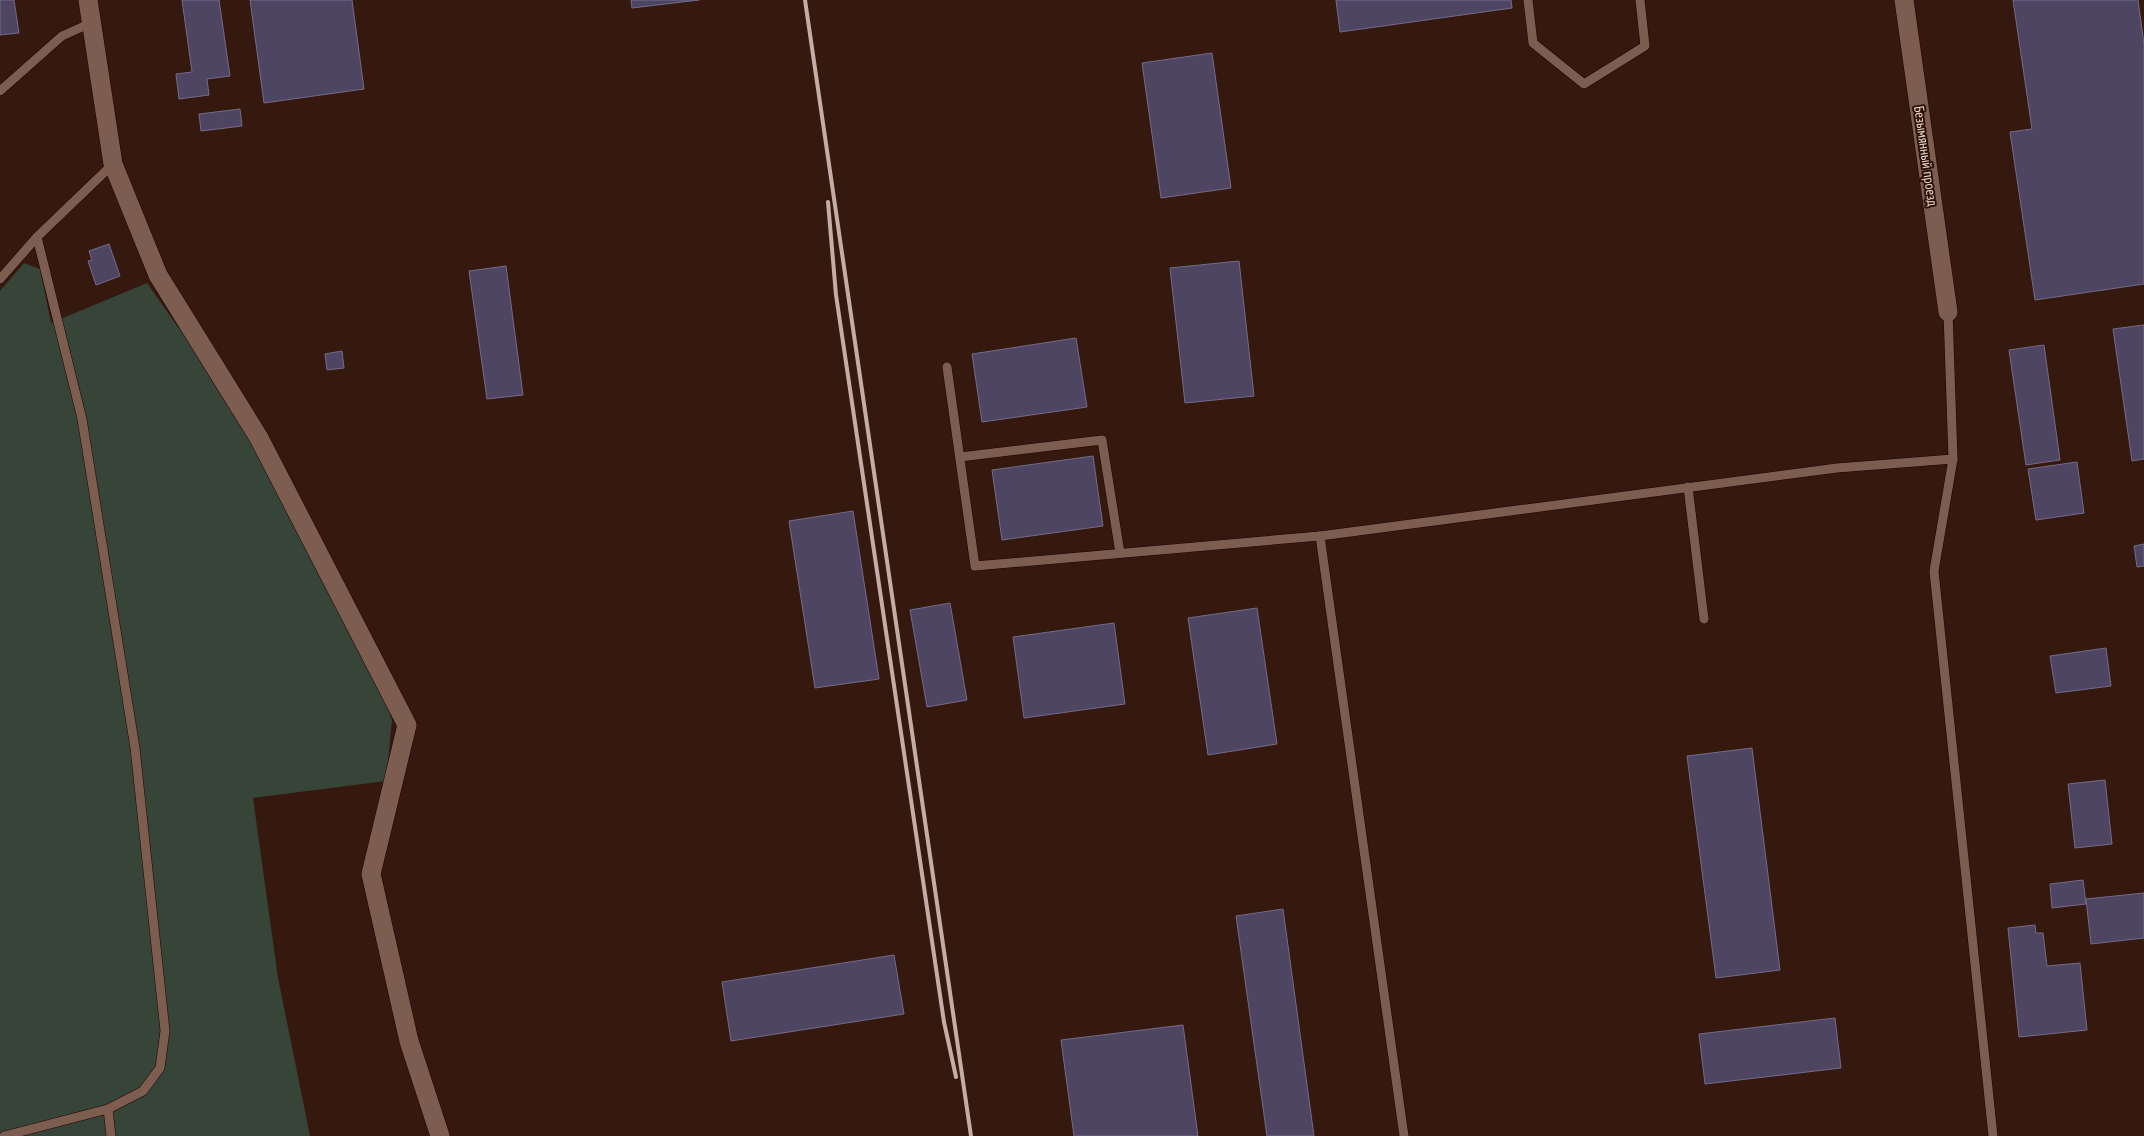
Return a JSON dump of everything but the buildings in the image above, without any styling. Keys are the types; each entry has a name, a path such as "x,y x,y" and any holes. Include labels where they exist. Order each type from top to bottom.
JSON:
{"street":[{"path":"88,0 113,164 158,275 260,438 407,726 371,874 409,1041 440,1136"},
{"name":"Безымянный проезд","path":"1904,0 1948,312"}],"lane":[{"path":"1528,0 1533,44 1584,84 1645,46 1640,0"},
{"path":"0,91 62,36 91,23"},
{"path":"0,279 37,237 113,164"},
{"path":"0,1130 3,1136 108,1109 143,1091 160,1068 165,1031 135,748 82,420 37,237"},
{"path":"1948,312 1953,459 1934,570 1993,1136"},
{"path":"947,367 975,566 1320,536 1837,468 1953,459"},
{"path":"960,457 1102,440 1120,554"},
{"path":"1688,488 1704,619"},
{"path":"1320,536 1404,1136"},
{"path":"108,1109 111,1136"}],"green space":[{"path":"24,263 40,269 51,323 147,283 228,398 367,651 392,720 386,781 253,798 278,978 310,1136 0,1136 0,291"}],"railway":[{"path":"805,0 971,1136"},
{"path":"828,202 836,295 944,1022 956,1077"}]}
